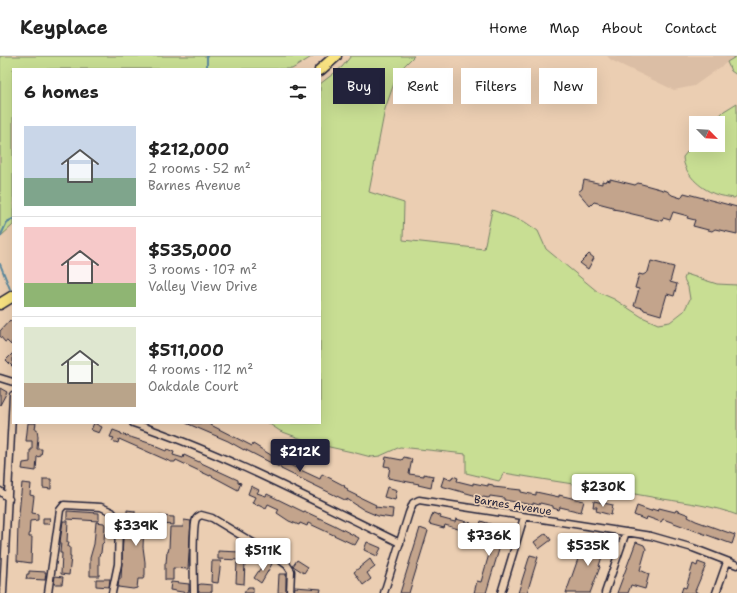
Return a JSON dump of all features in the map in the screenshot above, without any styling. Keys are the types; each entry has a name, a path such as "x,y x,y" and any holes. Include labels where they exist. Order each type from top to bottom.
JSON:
{"main road":[{"path":"321,69 336,56"},
{"path":"0,304 12,297"}],"street":[{"path":"0,378 12,382"},
{"path":"3,593 12,421"},
{"path":"136,424 192,444 275,482 400,543 384,593"},
{"path":"0,491 9,499"},
{"name":"Barnes Avenue","path":"400,543 413,503 419,500 626,532 666,540 693,548 737,565"},
{"path":"48,593 60,510 64,505 101,506 112,512 119,521 118,564 112,593"},
{"path":"194,593 194,532 197,518 201,515 219,522 287,565 291,571 290,593"},
{"path":"501,593 524,517"},
{"path":"605,593 626,532"},
{"path":"716,593 727,562"}],"shaded area":[{"path":"607,56 736,56 694,86 674,90 611,60"}],"green space":[{"path":"0,56 313,56 294,68 12,68 12,226 0,237"},
{"path":"351,56 414,56 402,68 393,68 393,86 385,109 369,192 404,203 403,240 484,249 492,210 525,222 538,231 546,249 598,292 614,299 642,317 658,324 670,322 684,311 690,299 688,287 684,279 686,274 717,284 737,285 737,515 701,505 504,473 499,481 466,473 466,454 400,447 380,456 371,457 316,444 280,431 270,424 321,424 321,83 333,74 333,104 385,104 385,68 341,68"},
{"path":"737,56 737,75 731,71 727,62"},
{"path":"737,103 737,196 734,198 715,194 694,180 686,169 683,157 689,150 689,152 725,152 725,116 719,116"}],"building":[{"path":"610,179 635,185 638,183 667,191 672,195 681,198 684,193 737,207 737,234 715,229 712,231 693,226 695,220 687,218 688,216 673,212 670,220 663,218 662,221 613,209 613,207 594,202 590,206 578,192 582,189 584,180 602,184 602,181 610,181"},
{"path":"589,254 594,258 588,269 580,263"},
{"path":"651,261 674,267 670,282 677,284 674,296 667,294 661,315 634,306 639,289 635,288 639,274 643,275 648,272"},
{"path":"10,320 12,322 11,345 7,341 5,342 0,336 0,331"},
{"path":"12,354 12,366 6,360"},
{"path":"0,388 7,392 0,405"},
{"path":"28,424 36,424 35,429 37,429 38,437 37,449 42,449 41,456 37,457 36,471 22,469 23,463 30,462 30,450 32,450 32,441 26,441"},
{"path":"94,424 102,427 99,433 91,430"},
{"path":"188,424 209,424 252,446 253,444 279,460 320,479 322,474 345,486 344,487 348,489 347,491 376,505 375,507 393,509 392,518 378,516 364,510 347,499 347,501 228,441"},
{"path":"113,430 155,445 154,446 166,451 167,449 174,452 173,455 183,458 184,455 238,480 238,482 241,483 238,490 210,475 176,460 175,462 171,462 119,439 118,443 112,441 114,438 110,437"},
{"path":"386,457 402,460 404,457 412,459 409,474 424,476 424,474 433,476 431,488 388,478 390,467 384,466"},
{"path":"453,476 458,478 457,481 473,485 473,483 488,486 488,484 493,485 493,487 521,490 521,492 536,495 536,492 559,497 559,495 584,501 581,512 560,507 559,510 553,508 553,506 540,503 539,505 533,503 533,505 504,500 504,498 477,496 441,486 444,477 451,480"},
{"path":"43,479 51,479 51,489 43,488"},
{"path":"22,483 31,484 30,495 34,496 32,513 38,514 38,520 30,521 29,537 32,537 31,563 17,561 18,524"},
{"path":"251,486 259,490 257,493 266,496 267,494 359,538 355,545 308,523 307,526 289,521 277,513 279,509 268,504 266,508 252,503 255,497 248,494"},
{"path":"387,487 397,490 395,500 384,497"},
{"path":"594,501 613,505 611,515 596,511 597,507 593,507"},
{"path":"637,506 651,511 652,509 658,511 659,508 675,512 676,510 689,515 688,517 696,521 735,535 732,544 663,519 661,522 647,517 646,520 634,515"},
{"path":"127,510 135,511 135,515 174,517 174,525 144,523 143,547 145,575 143,579 138,579 137,588 133,589 118,587 119,579 121,579 124,518 127,518"},
{"path":"67,511 99,513 99,521 67,519"},
{"path":"433,513 441,516 440,518 455,522 456,519 471,523 468,532 445,525 444,528 429,524"},
{"path":"43,518 50,518 49,524 43,524"},
{"path":"184,520 191,521 188,569 173,568 173,580 165,580 165,563 169,548 170,527 183,527"},
{"path":"63,521 68,521 67,542 69,542 68,547 70,547 71,557 69,575 61,574 62,553 60,553 60,542"},
{"path":"481,521 493,525 504,533 498,542 501,543 486,593 474,593 477,581 481,582 494,537 488,532 479,529"},
{"path":"96,522 104,523 105,525 104,542 99,555 99,576 90,576 90,558 94,544"},
{"path":"420,528 428,531 409,593 400,593"},
{"path":"546,533 551,540 539,549 534,542"},
{"path":"594,535 607,539 607,541 599,566 600,567 590,593 566,593 579,556 587,559 592,545 583,542 585,536 593,539"},
{"path":"367,542 381,548 377,556 364,550"},
{"path":"636,542 644,545 646,549 640,570 649,574 645,589 631,585 628,593 617,593"},
{"path":"218,551 240,552 240,560 218,559"},
{"path":"530,555 538,557 527,593 518,593"},
{"path":"370,559 375,567 367,573 371,579 363,585 354,572"},
{"path":"266,560 272,564 261,583 254,578"},
{"path":"297,560 308,567 304,573 293,566"},
{"path":"212,561 221,561 218,583 211,582"},
{"path":"237,562 245,563 244,584 236,583"},
{"path":"698,562 706,565 695,591 698,593 681,593 683,587 686,588 693,564 697,566"},
{"path":"29,571 46,572 45,580 26,579"},
{"path":"279,574 286,574 286,593 278,593"},
{"path":"55,576 63,577 62,584 54,584"},
{"path":"96,579 110,579 109,587 96,586"},
{"path":"171,582 189,584 188,593 170,590"},
{"path":"198,585 212,585 212,592 198,592"},
{"path":"248,587 253,587 253,593 244,593"},
{"path":"295,587 321,589 320,593 294,593"}],"waterway":[{"path":"207,56 207,68"},
{"path":"0,237 7,222 12,220"},
{"path":"0,264 10,289"}]}
